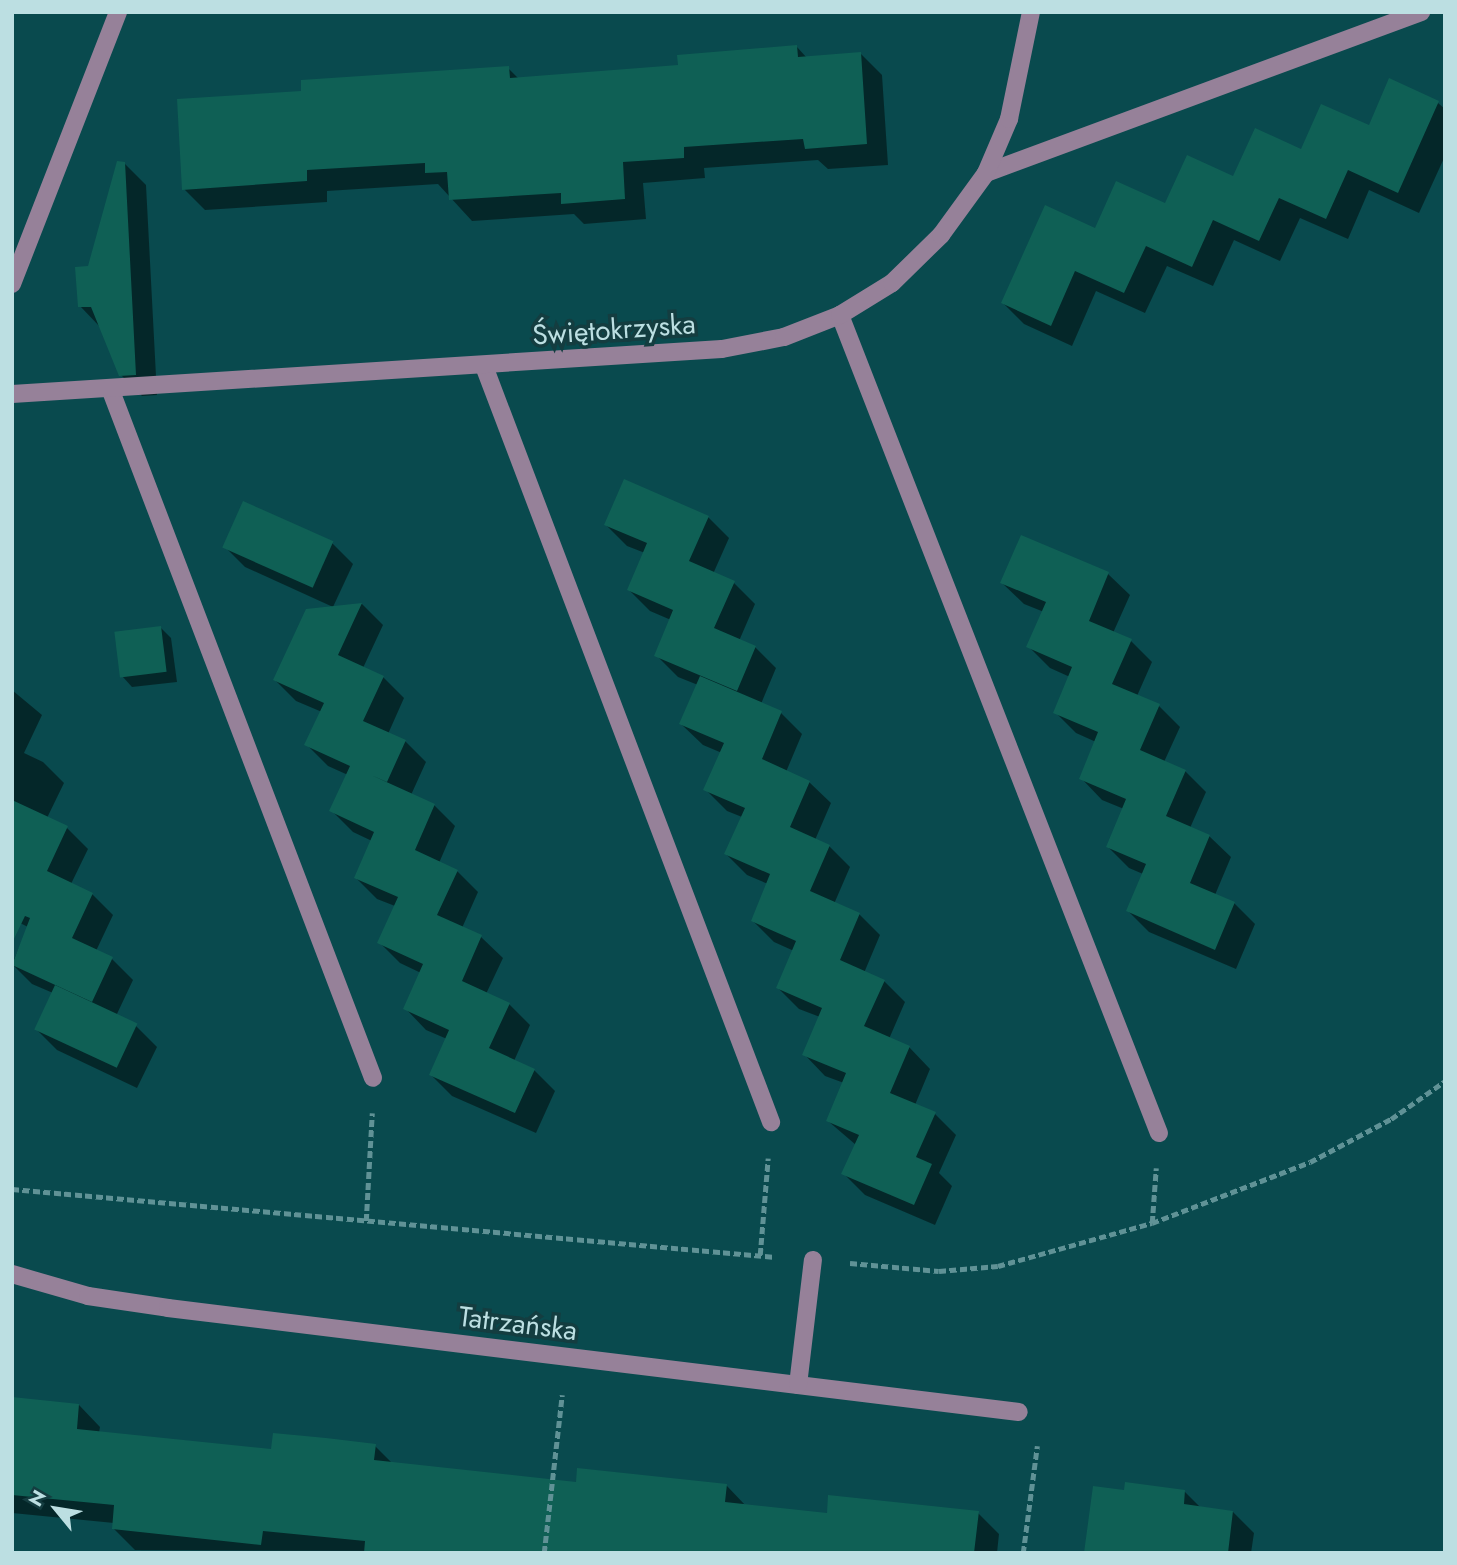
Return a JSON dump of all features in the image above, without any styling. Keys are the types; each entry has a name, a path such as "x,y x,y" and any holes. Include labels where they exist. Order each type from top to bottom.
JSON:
{"street":[{"path":"12,284 118,12"},
{"name":"Świętokrzyska","path":"12,394 111,391 723,349 784,337 840,316 892,284 941,235 986,173 1009,119 1031,12"},
{"path":"986,173 1421,12"},
{"path":"840,316 1159,1133"},
{"path":"484,366 771,1122"},
{"path":"111,391 373,1078"},
{"path":"797,1385 813,1260"},
{"name":"Tatrzańska","path":"12,1274 88,1296 168,1308 1019,1412"}],"path":[{"path":"366,1221 373,1078"},
{"path":"12,1189 939,1270 998,1266 1152,1223 1310,1162 1391,1119 1445,1082"},
{"path":"760,1255 771,1122"},
{"path":"1152,1223 1159,1133"},
{"path":"544,1553 566,1356"},
{"path":"1019,1412 1041,1415 1023,1553"}],"building":[{"path":"797,45 798,57 861,52 867,144 805,149 803,139 684,147 684,158 623,162 625,199 561,204 561,193 449,200 447,172 425,173 425,163 307,170 307,181 182,190 177,99 301,91 301,80 509,66 510,78 678,65 677,55"},
{"path":"1389,78 1439,101 1398,193 1348,170 1326,219 1279,198 1259,241 1213,220 1192,267 1146,246 1124,293 1075,271 1051,326 1001,303 1045,205 1095,228 1116,181 1165,203 1187,155 1233,176 1255,128 1301,149 1321,104 1369,125"},
{"path":"117,161 125,162 136,375 119,376 91,307 78,307 75,267 88,266"},
{"path":"624,479 709,516 689,561 735,581 714,628 756,646 737,691 654,656 673,610 627,590 647,543 604,525"},
{"path":"243,501 333,541 313,588 222,548"},
{"path":"1021,535 1109,572 1089,621 1132,639 1112,684 1160,704 1140,750 1186,770 1166,816 1210,835 1190,883 1235,902 1215,950 1126,911 1146,864 1106,847 1126,799 1079,779 1098,732 1053,713 1072,667 1026,647 1046,602 1000,583"},
{"path":"362,603 338,655 384,676 363,721 406,740 387,782 371,775 435,804 415,850 458,870 437,915 482,935 462,981 510,1003 489,1048 535,1069 515,1113 429,1075 449,1030 403,1009 423,964 377,943 398,897 354,878 374,832 329,811 350,766 304,745 324,703 273,680 306,609"},
{"path":"161,626 167,672 120,677 114,632"},
{"path":"700,676 782,711 762,759 810,781 790,827 830,845 810,891 860,913 840,960 885,980 864,1026 910,1046 890,1093 936,1112 916,1157 932,1164 914,1205 841,1174 859,1135 826,1121 846,1073 802,1055 822,1008 776,988 796,941 751,921 770,874 724,854 745,808 703,790 724,743 679,724"},
{"path":"12,800 68,826 47,871 93,893 72,938 113,957 92,1002 12,965 30,918 25,916 12,943"},
{"path":"55,985 137,1023 117,1068 34,1029"},
{"path":"12,1397 79,1404 77,1429 271,1449 273,1433 326,1438 376,1444 374,1460 576,1482 577,1468 727,1484 725,1502 827,1513 828,1495 979,1511 974,1553 364,1553 365,1541 263,1531 261,1545 112,1529 114,1505 12,1495"},
{"path":"1125,1482 1185,1490 1184,1504 1233,1511 1228,1553 1084,1553 1093,1486 1124,1490"}]}
